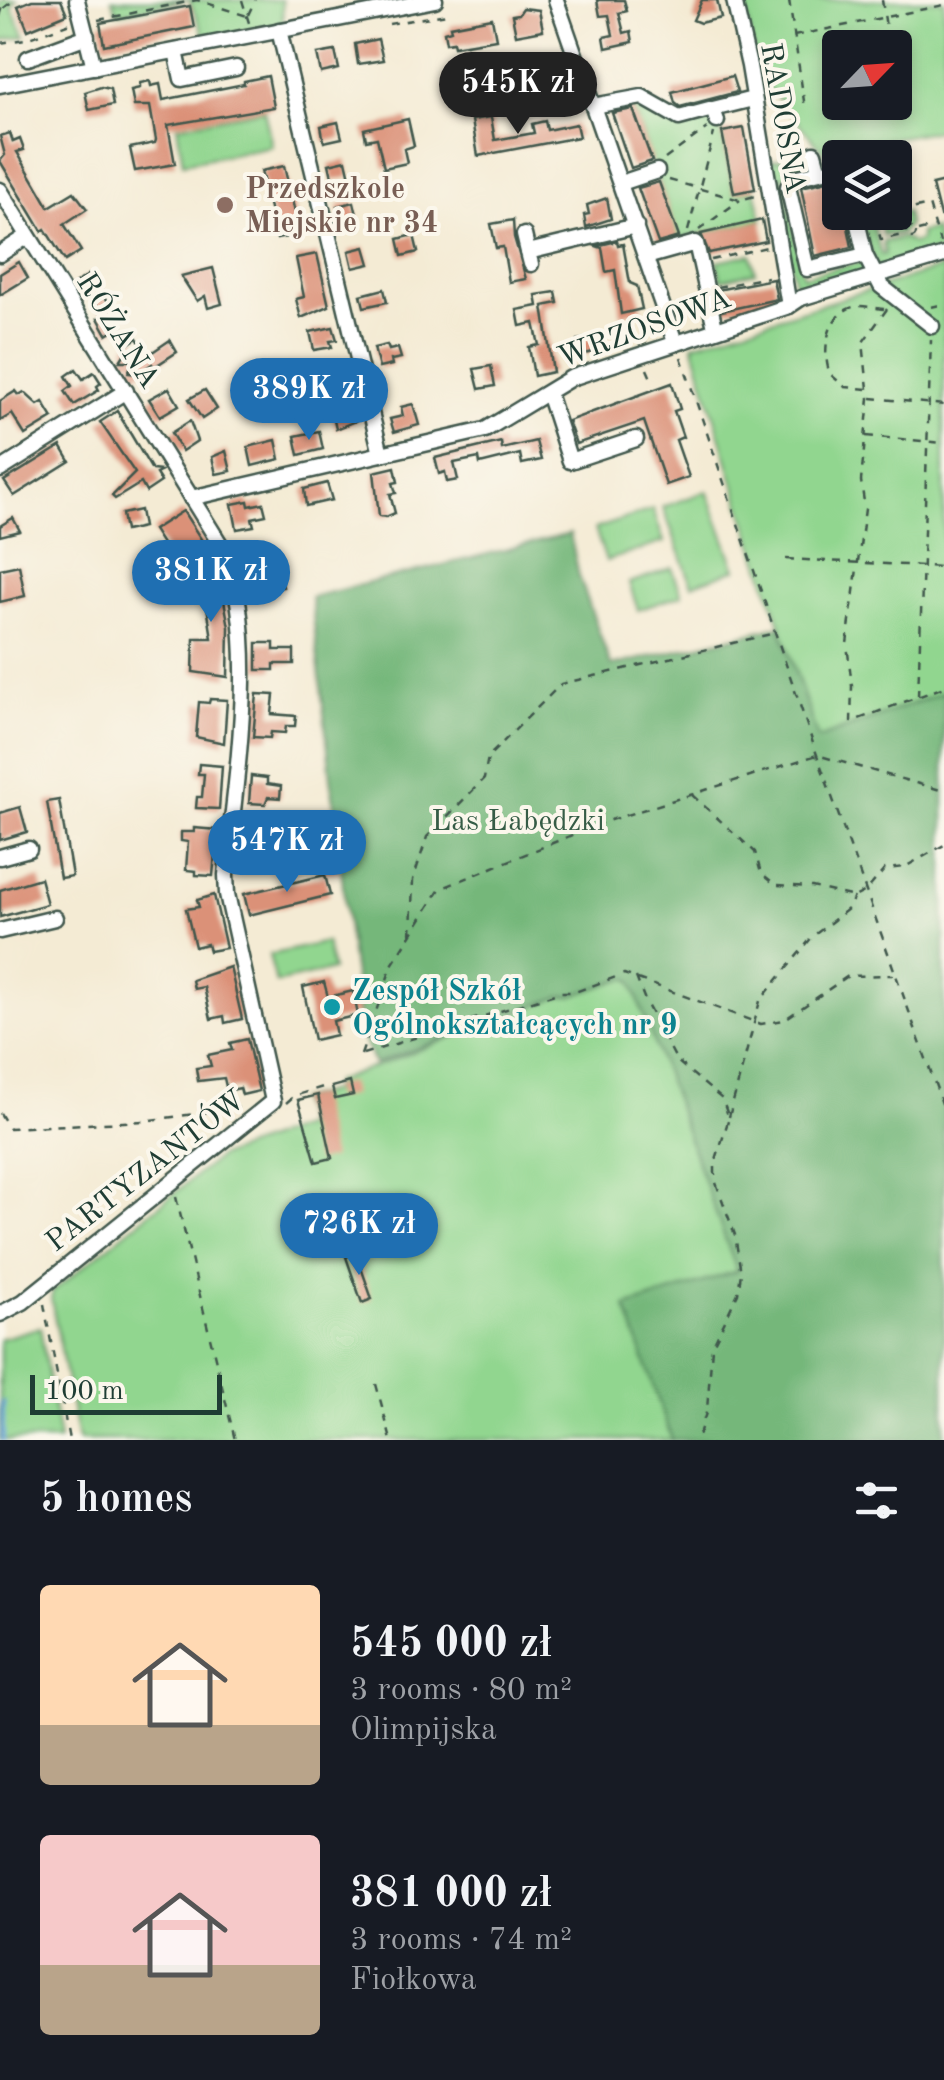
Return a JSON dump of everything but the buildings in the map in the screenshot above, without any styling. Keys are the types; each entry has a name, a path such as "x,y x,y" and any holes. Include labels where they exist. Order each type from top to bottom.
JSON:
{"street":[{"path":"77,0 94,67"},
{"path":"0,85 402,3 435,0"},
{"path":"556,0 675,342"},
{"name":"RADOSNA","path":"734,0 789,306"},
{"path":"279,30 380,454"},
{"path":"28,58 87,36"},
{"path":"176,50 182,79 236,68"},
{"path":"594,106 642,98 679,118 715,115 754,98"},
{"path":"814,153 818,172"},
{"path":"621,184 657,171"},
{"path":"822,171 794,178 788,187 807,269 865,255"},
{"name":"RÓŻANA","path":"0,190 230,564 242,624 239,747 226,876 273,1102"},
{"path":"524,235 530,258 636,226"},
{"path":"859,230 865,255 879,281 932,326"},
{"path":"0,254 28,236"},
{"path":"646,257 696,243 715,328"},
{"name":"WRZOSOWA","path":"191,498 485,430 571,378 789,306 806,296 879,281 944,255"},
{"path":"0,470 126,392"},
{"path":"548,393 570,461 636,439"},
{"path":"0,857 29,849"},
{"path":"0,931 55,918"},
{"name":"PARTYZANTÓW","path":"0,1314 22,1302 273,1102"}],"path":[{"path":"0,16 5,0"},
{"path":"2,9 14,0"},
{"path":"96,20 197,0 247,16"},
{"path":"242,0 247,16"},
{"path":"247,16 255,0"},
{"path":"788,0 805,108"},
{"path":"882,0 886,30"},
{"path":"794,36 944,5"},
{"path":"425,18 447,14"},
{"path":"0,43 26,39 76,21"},
{"path":"657,171 656,165 715,115"},
{"path":"715,115 687,235 694,234 740,200 764,194"},
{"path":"680,182 740,200"},
{"path":"912,209 929,205 944,255"},
{"path":"906,234 913,238 912,224"},
{"path":"878,230 880,240 936,226"},
{"path":"700,262 774,246"},
{"path":"706,289 778,274"},
{"path":"879,281 886,309 863,342 869,398 861,481 864,509 847,644 852,686 850,722 944,687"},
{"path":"868,389 845,388 836,381 827,365 826,342 836,319 846,311 860,306 886,309"},
{"path":"918,697 932,326"},
{"path":"675,342 944,1109"},
{"path":"644,358 653,384"},
{"path":"869,398 944,405"},
{"path":"864,436 944,443"},
{"path":"786,559 944,567"},
{"path":"411,936 413,880 427,837 484,779 488,756 561,684 775,633"},
{"path":"896,976 848,976 784,1020 757,1022 624,974 361,1055 392,965 440,889 604,822 817,754 944,791"},
{"path":"691,794 755,852 761,873 776,885 812,886 854,897"},
{"path":"697,1440 707,1410 712,1347 738,1293 741,1273 734,1234 715,1180 715,1162 760,1001 813,936 848,909 854,897 885,869 905,867 944,844"},
{"path":"635,975 677,1061 722,1099 729,1118"},
{"path":"0,1113 9,1128 144,1121 273,1102"},
{"path":"174,1190 235,1440"},
{"path":"41,1287 69,1440"},
{"path":"376,1384 391,1440"}],"green space":[{"path":"0,0 17,0 11,6 25,36 0,41"},
{"path":"112,0 187,0 117,13"},
{"path":"189,0 282,0 283,26 205,38"},
{"path":"744,0 944,0 944,129 883,140 822,140 822,151 753,69 757,68"},
{"path":"631,103 643,106 675,128 680,121 701,116 722,132 734,193 755,189 762,220 679,239"},
{"path":"264,110 272,146 183,163 177,126"},
{"path":"809,154 801,172 782,177 803,276 862,262 868,272 797,294 771,161"},
{"path":"934,229 940,250 878,269 863,230 874,230 881,255 885,254 883,242 902,237 913,244 920,240 920,233"},
{"path":"882,230 904,230 901,233 883,236"},
{"path":"751,254 755,272 721,280 717,261"},
{"path":"944,267 944,692 818,740 693,344"},
{"path":"707,491 736,569 692,585 663,507"},
{"path":"653,509 664,542 606,561 595,529"},
{"name":"Las Łabędzki","path":"570,534 579,576 611,666 780,626 818,739 944,692 944,1440 672,1440 626,1307 737,1271 631,980 624,978 562,996 374,1064 362,1035 311,597"},
{"path":"672,568 682,595 638,610 629,583"},
{"path":"326,942 332,970 276,983 269,955"},
{"path":"625,978 631,980 738,1271 626,1307 672,1440 78,1440 51,1298 53,1291 219,1157 305,1126 298,1100 332,1091 334,1082 562,996"},
{"path":"40,1327 59,1440 0,1440 0,1339"}],"waterway":[{"path":"3,1402 3,1440"}],"place":[{"name":"Przedszkole Miejskie nr 34","path":"225,205"},
{"name":"Zespół Szkół Ogólnokształcących nr 9","path":"332,1007"}]}
